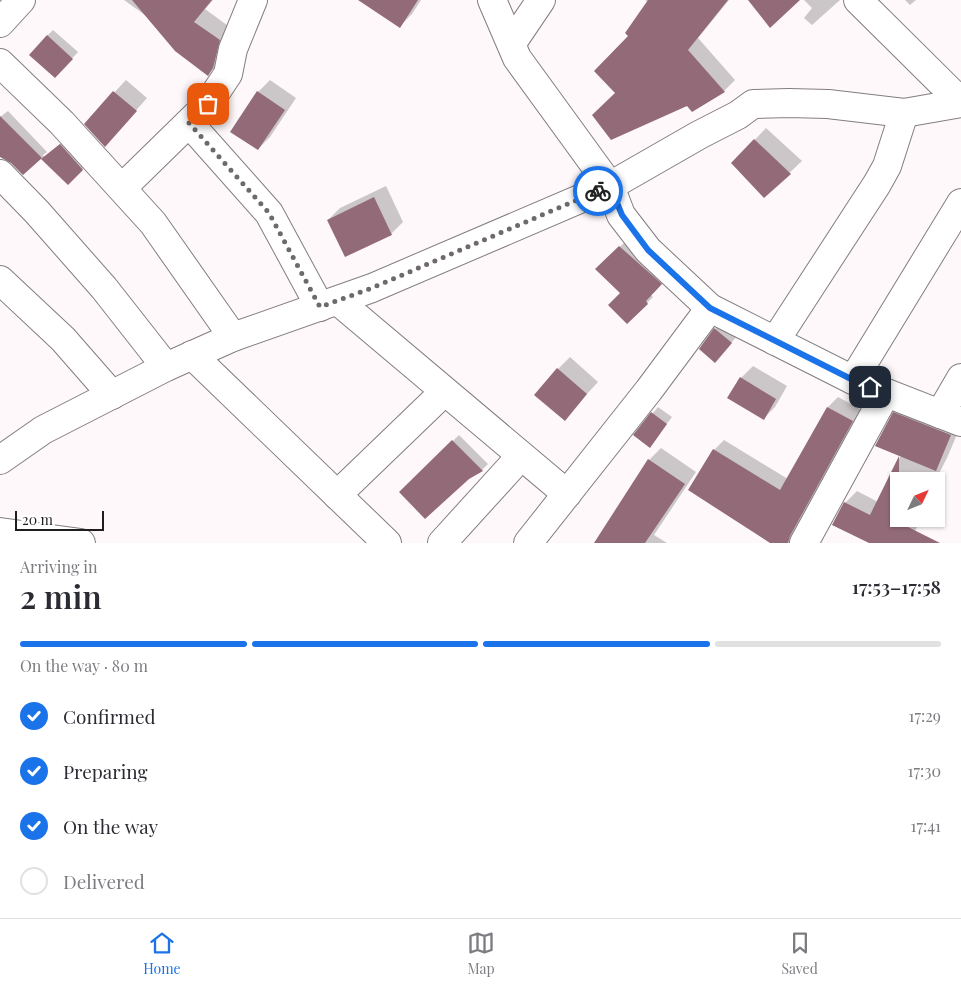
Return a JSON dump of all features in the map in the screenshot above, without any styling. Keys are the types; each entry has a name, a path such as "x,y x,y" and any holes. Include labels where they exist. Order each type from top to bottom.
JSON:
{"street":[{"path":"0,23 21,0"},
{"path":"122,188 208,104 228,74 233,49 253,0"},
{"path":"492,0 517,58 610,186 622,215 648,250 710,308 853,380 951,418 961,378"},
{"path":"512,43 541,0"},
{"path":"858,0 961,103"},
{"path":"0,64 62,123 166,239 233,338"},
{"path":"2,453 43,430 192,355 233,338 372,288 610,186 738,115 753,104 828,104 904,113 961,103"},
{"path":"775,341 877,184 887,166 904,113"},
{"path":"189,123 269,213 329,304 444,392 567,494"},
{"path":"0,174 37,212 104,288 166,367"},
{"path":"853,380 961,205"},
{"path":"0,280 63,339 112,395"},
{"path":"528,543 649,390 710,308"},
{"path":"192,355 387,543"},
{"path":"337,495 444,392"},
{"path":"804,543 886,393"},
{"path":"442,543 521,456"},
{"path":"0,532 81,543"}],"building":[{"path":"132,0 212,0 194,22 220,40 213,68 208,76 175,51"},
{"path":"358,0 418,0 400,28"},
{"path":"648,0 728,0 688,50 725,92 692,112 687,106 611,140 592,115 615,93 594,71 628,36 625,33"},
{"path":"748,0 800,0 770,28"},
{"path":"47,35 73,59 55,78 29,55"},
{"path":"113,91 137,111 105,147 84,124"},
{"path":"257,91 285,110 258,150 230,132"},
{"path":"0,116 42,158 23,175 11,163 0,157"},
{"path":"754,139 791,174 764,198 731,163"},
{"path":"60,144 83,170 68,185 41,159"},
{"path":"374,197 392,235 345,257 327,220"},
{"path":"619,246 662,284 646,301 648,304 627,324 608,305 620,293 595,269"},
{"path":"714,328 732,343 715,363 699,349"},
{"path":"557,368 587,394 565,421 534,395"},
{"path":"740,377 776,399 764,420 727,398"},
{"path":"827,407 853,421 790,536 788,543 770,543 688,490 713,449 780,490"},
{"path":"651,412 667,424 650,448 633,435"},
{"path":"893,412 951,435 936,471 875,446"},
{"path":"452,440 483,471 469,479 425,519 399,492"},
{"path":"899,456 899,472 891,472"},
{"path":"648,459 685,484 645,543 594,543"},
{"path":"890,474 890,528 910,528 940,543 869,543 832,525 844,502 870,515"}],"way so far":[{"path":"208,104 189,123 269,213 320,307 372,288 598,191"}],"route":[{"path":"598,191 610,186 622,215 648,250 710,308 870,387"}]}
